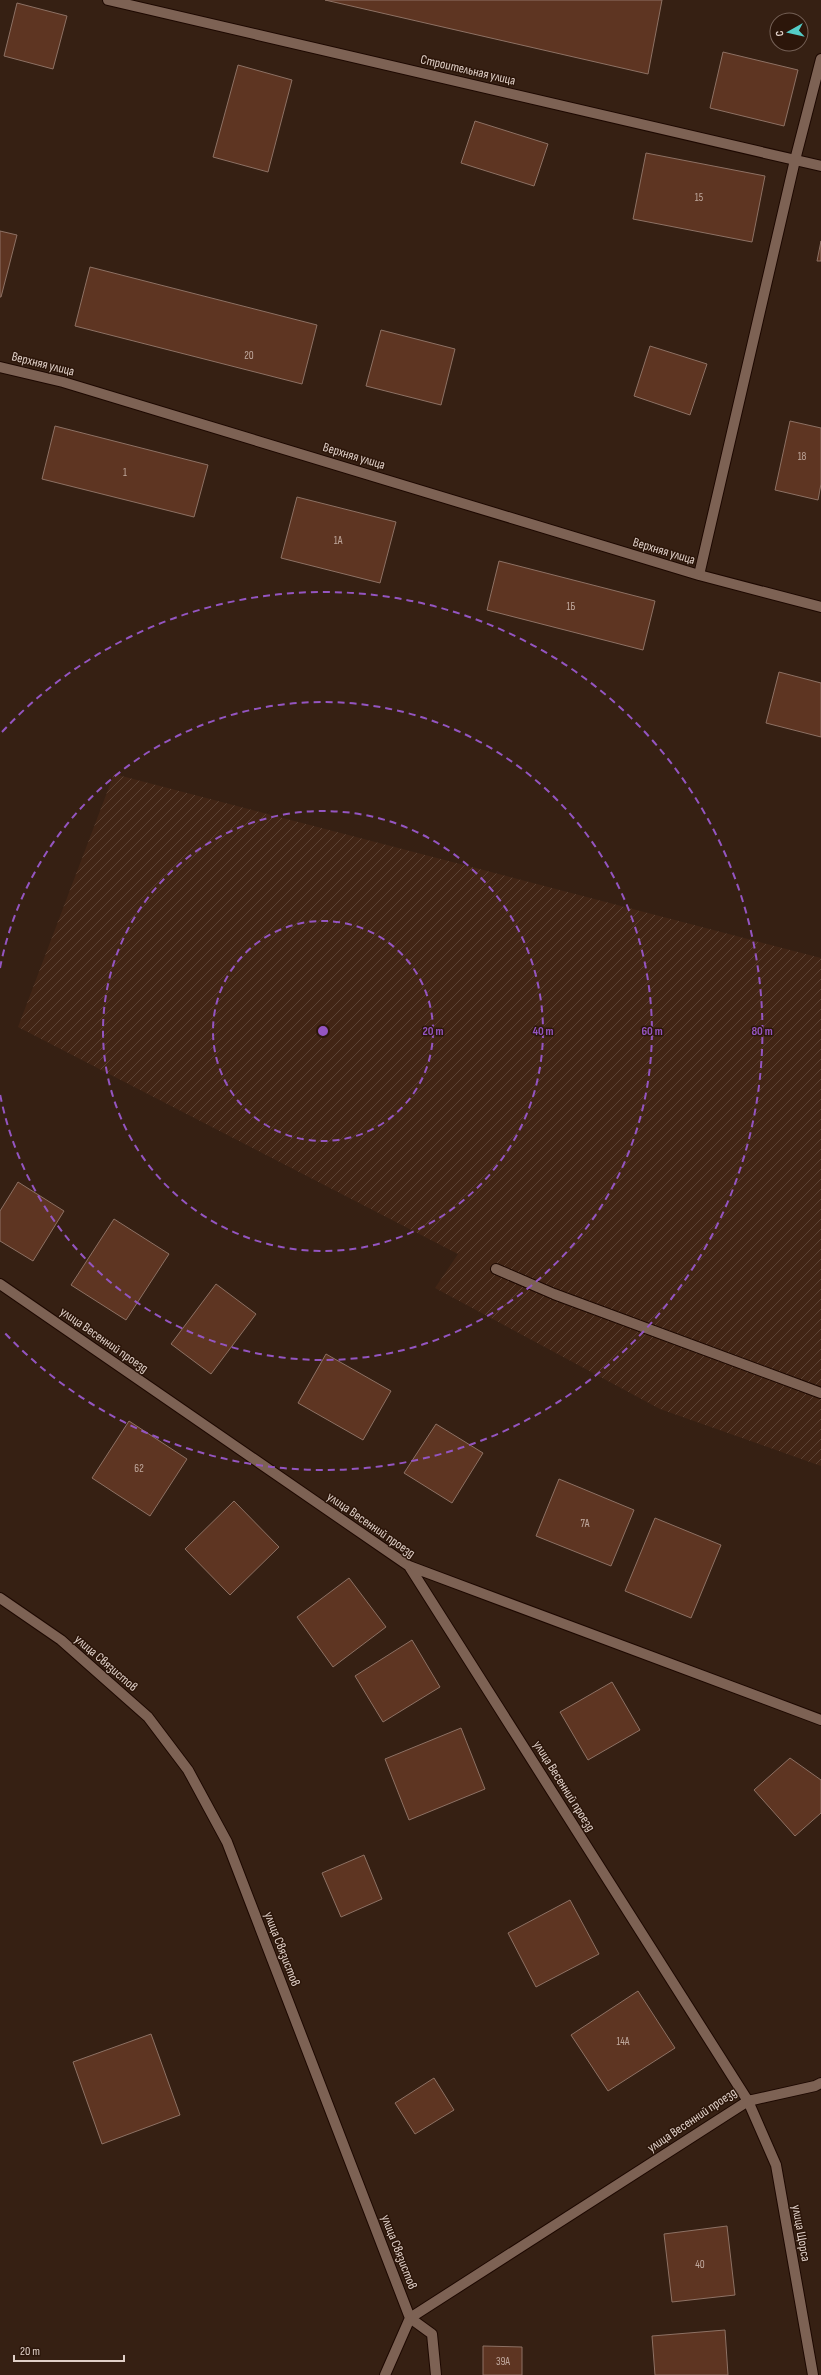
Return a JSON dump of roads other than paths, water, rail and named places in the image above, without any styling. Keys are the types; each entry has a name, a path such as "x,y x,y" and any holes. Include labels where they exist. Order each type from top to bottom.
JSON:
{"street":[{"name":"Строительная улица","path":"108,0 821,166"},
{"path":"699,575 795,160 821,59"},
{"name":"Верхняя улица","path":"0,367 63,382 699,575 821,607"},
{"path":"496,1269 554,1294 821,1393"},
{"name":"улица Весенний проезд","path":"0,1284 409,1566 748,2101 410,2318"},
{"path":"409,1566 821,1720"},
{"name":"улица Связистов","path":"0,1598 61,1640 148,1717 188,1770 227,1842 410,2318"},
{"path":"748,2101 816,2086 821,2083"},
{"name":"улица Щорса","path":"748,2101 776,2165 813,2375"},
{"path":"385,2375 410,2318 432,2334 436,2375"}]}
